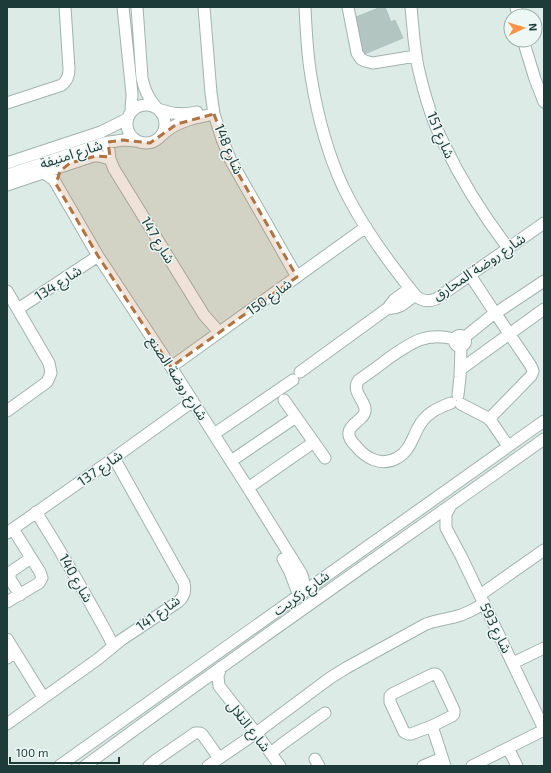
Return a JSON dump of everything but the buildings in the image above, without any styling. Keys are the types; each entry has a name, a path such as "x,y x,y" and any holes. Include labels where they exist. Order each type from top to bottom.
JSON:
{"street":[{"path":"7,104 62,85 68,78 69,69 65,7"},
{"path":"123,7 132,94 129,115 126,123 128,131 133,138 136,141 145,144 154,142 166,131 177,124 214,112"},
{"path":"137,7 143,82 151,101 163,115 165,128 161,136"},
{"name":"شارع 148","path":"204,7 211,93 214,112 222,139 231,161 297,277"},
{"name":"شارع روضة المحارق","path":"305,7 307,44 314,95 323,132 336,169 343,187 366,227 386,258 412,292 421,300 433,300 544,223"},
{"path":"348,7 357,53 361,59 373,63 416,56"},
{"name":"شارع 151","path":"411,7 416,56 428,104 442,141 458,173 508,248"},
{"path":"525,48 544,102"},
{"path":"129,115 138,106 142,105 150,105 168,112 179,114 214,112"},
{"name":"شارع امنيفة","path":"7,163 101,132 129,115"},
{"path":"7,156 58,139 68,143"},
{"name":"شارع امنيفة","path":"7,175 108,142 124,140 136,141"},
{"name":"شارع 147","path":"108,142 110,159 114,169 204,315 219,332"},
{"path":"56,184 60,171 77,156 80,150"},
{"path":"7,185 70,163 96,156 103,156 110,159"},
{"name":"شارع روضة الصنع","path":"28,168 44,173 54,180 98,256 193,401 301,573 303,578 302,594"},
{"name":"شارع 150","path":"171,367 366,227"},
{"name":"شارع 134","path":"18,309 98,256"},
{"path":"470,275 533,371 531,376 489,419"},
{"path":"460,341 495,314 544,280"},
{"path":"7,291 49,363 51,373 49,379 44,384 7,411"},
{"path":"214,434 297,376 388,308 391,302 396,298 412,292"},
{"path":"461,368 544,309"},
{"path":"460,341 448,337 417,340 406,346 359,380 357,382 356,389 365,406 365,411 362,417 349,429 350,439 365,456 375,460 392,460 398,458 407,449 418,427 425,418 438,408 457,401 489,419 494,424 508,446"},
{"path":"457,401 461,368 460,341"},
{"path":"284,400 325,458"},
{"name":"شارع 137","path":"10,531 193,401"},
{"path":"231,462 296,417"},
{"name":"شارع زكريت","path":"59,766 544,421"},
{"name":"شارع زكريت","path":"85,766 221,667 450,507 544,439"},
{"path":"248,488 314,442"},
{"name":"شارع 141","path":"7,724 95,661 113,646 178,602 183,597 185,590 184,583 114,458"},
{"path":"422,526 440,525 446,528 446,514 450,507"},
{"name":"شارع 140","path":"36,512 67,561 113,646"},
{"name":"شارع 593","path":"446,528 482,599 544,729"},
{"path":"7,602 39,583 42,575 10,531"},
{"path":"208,766 256,733 330,678 365,657 426,624 469,612 482,599 544,550"},
{"path":"20,594 10,579 10,574 31,558"},
{"path":"283,560 302,594"},
{"path":"301,573 312,577 323,577"},
{"path":"7,639 11,655 43,697"},
{"path":"513,663 544,648"},
{"name":"شارع التلال","path":"221,667 218,676 219,686 256,733 275,762"},
{"path":"434,674 438,676 454,712 452,716 432,726 410,734 405,733 389,700 392,694 434,674"},
{"name":"شارع التلال","path":"200,683 208,683 219,686"},
{"path":"275,762 282,744 325,713"},
{"path":"423,766 443,762 432,726"},
{"path":"475,765 544,729"},
{"path":"149,766 193,733 202,734 219,758"},
{"path":"508,748 517,766"}],"highlighted area":[{"path":"214,114 231,161 297,277 171,367 98,256 56,184 60,171 70,163 96,156 110,157 108,142 123,140 150,143 177,124"}]}
